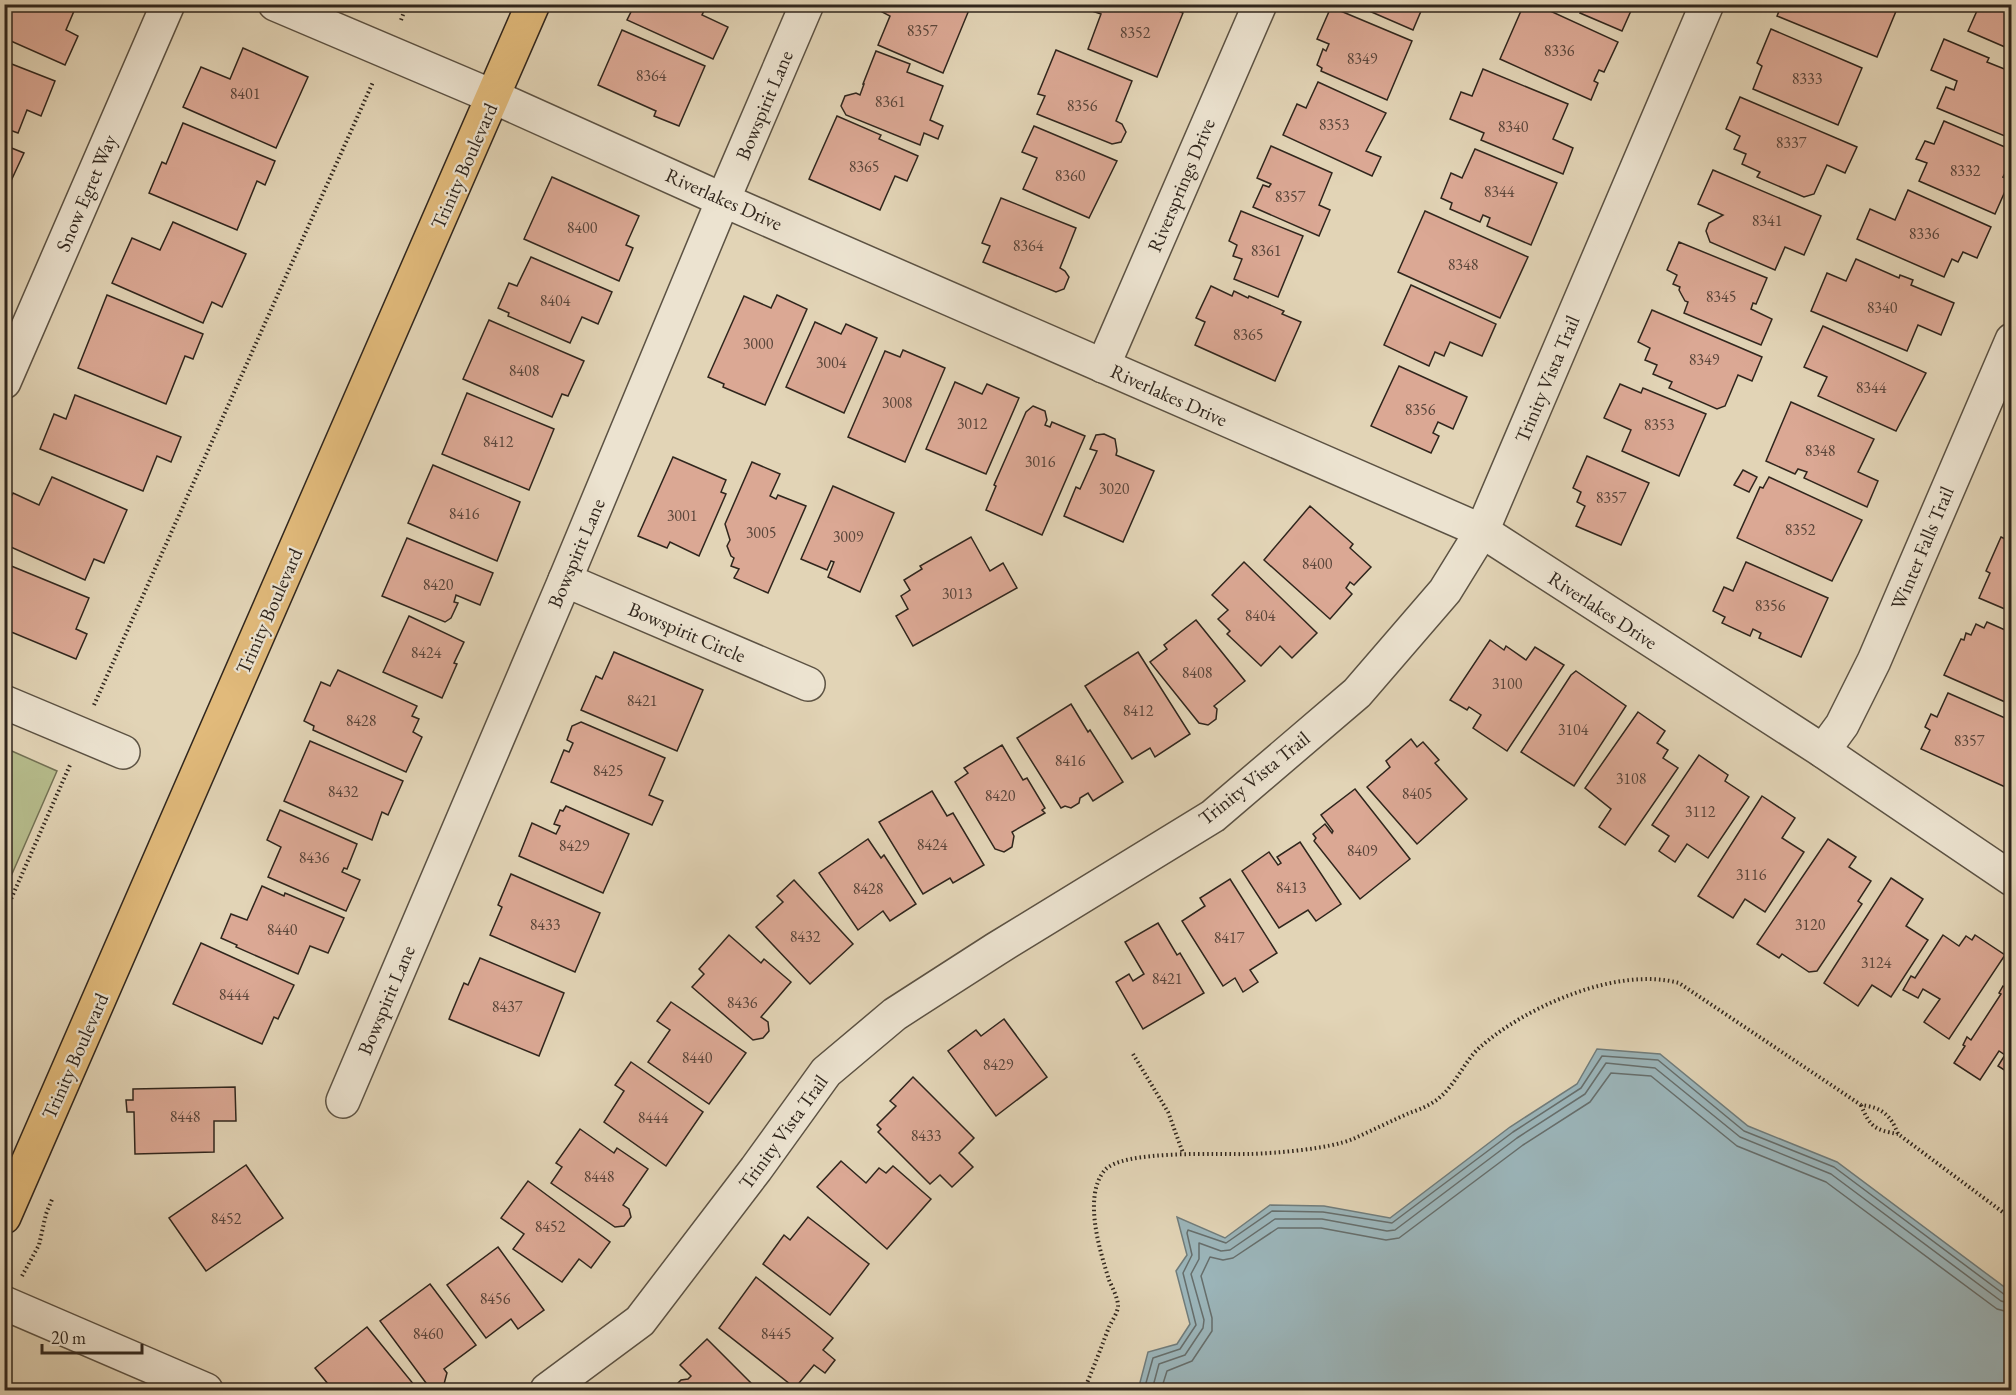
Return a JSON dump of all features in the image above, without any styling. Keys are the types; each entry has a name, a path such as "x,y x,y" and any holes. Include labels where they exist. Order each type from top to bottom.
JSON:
{"main road":[{"name":"Trinity Boulevard","path":"4,1217 533,4"}],"street":[{"name":"Snow Egret Way","path":"4,382 168,4"},
{"name":"Riverlakes Drive","path":"275,4 494,97 723,200 1482,531 1823,751 2012,879"},
{"name":"Bowspirit Lane","path":"343,1101 807,4"},
{"name":"Riversprings Drive","path":"1103,366 1260,4"},
{"name":"Trinity Vista Trail","path":"548,1390 640,1321 756,1169 826,1072 895,1014 1213,816 1357,693 1445,591 1482,531 1707,4"},
{"name":"Winter Falls Trail","path":"1823,751 1842,725 1875,661 2012,340"},
{"name":"Bowspirit Circle","path":"565,580 808,684"},
{"path":"4,702 123,752"},
{"path":"7,1304 206,1390"}],"path":[{"path":"400,22 407,4"},
{"path":"95,704 372,83"},
{"path":"4,915 69,765"},
{"path":"1084,1390 1118,1306 1093,1220 1094,1201 1100,1177 1105,1169 1116,1163 1136,1158 1183,1153 1253,1154 1315,1147 1350,1140 1433,1102 1460,1074 1477,1050 1516,1022 1573,993 1607,983 1641,977 1663,978 1679,982 1861,1106 1883,1110 1893,1121 1898,1134"},
{"path":"1132,1054 1168,1112 1183,1153"},
{"path":"1861,1106 1870,1125 1878,1130 1898,1134 2012,1219"},
{"path":"7,1304 39,1245 46,1214 54,1193"}],"green space":[{"path":"5,748 57,771 5,890"}],"water":[{"path":"1597,1049 1660,1054 1748,1126 1837,1162 2011,1292 2011,1390 1138,1390 1148,1352 1177,1344 1190,1324 1176,1271 1187,1255 1177,1217 1225,1238 1270,1205 1324,1206 1390,1218 1510,1127 1577,1084"}],"building":[{"path":"4,4 77,4 66,30 78,36 65,65 4,38"},
{"path":"635,4 713,4 710,11 705,9 702,15 728,27 713,59 627,20"},
{"path":"885,4 955,4 969,10 943,73 878,45 890,16 882,12"},
{"path":"1091,4 1162,4 1183,13 1157,77 1088,49 1101,14 1089,10"},
{"path":"1353,4 1424,4 1413,30"},
{"path":"1524,4 1535,4 1618,42 1604,72 1599,70 1594,81 1598,83 1591,100 1500,59"},
{"path":"1578,4 1634,4 1622,31 1580,13 1583,7"},
{"path":"1782,4 1899,4 1877,57 1777,16"},
{"path":"1980,4 2012,4 2012,50 1968,31"},
{"path":"1331,7 1412,41 1387,100 1321,71 1322,68 1317,65 1323,49 1326,51 1329,44 1317,39"},
{"path":"1771,29 1862,68 1838,125 1753,89 1762,66 1757,63"},
{"path":"622,30 705,66 679,126 654,116 656,111 598,85"},
{"path":"1944,39 1989,58 1987,62 2012,72 2012,139 1937,108 1946,87 1954,90 1957,81 1931,70"},
{"path":"243,48 308,77 276,148 183,107 201,67 230,79"},
{"path":"1056,50 1132,81 1116,121 1122,124 1126,132 1121,142 1112,144 1037,114 1045,96 1038,94"},
{"path":"876,51 910,64 907,72 943,86 930,120 943,126 938,139 924,133 920,145 846,115 841,106 845,96 856,93 860,95"},
{"path":"4,61 55,81 41,116 27,110 18,133 4,128"},
{"path":"1483,69 1568,104 1553,139 1573,148 1563,174 1481,140 1484,133 1450,119 1461,92 1472,96"},
{"path":"1318,82 1386,113 1366,151 1381,157 1372,176 1283,135 1297,104 1306,108"},
{"path":"1740,97 1857,147 1845,173 1827,165 1814,194 1804,197 1757,177 1760,172 1742,164 1746,154 1734,149 1740,136 1726,129"},
{"path":"837,116 881,135 879,139 918,156 907,181 895,176 880,210 809,179"},
{"path":"1944,121 2012,150 2012,159 2003,177 2010,180 1995,214 1919,181 1927,163 1916,159 1925,141 1934,144"},
{"path":"183,123 275,161 265,185 257,181 237,230 149,193 162,162 166,164"},
{"path":"1034,126 1117,161 1089,218 1023,189 1037,158 1022,152"},
{"path":"4,145 24,153 4,196"},
{"path":"1271,146 1332,173 1319,205 1330,210 1319,236 1253,207 1263,185 1269,187 1271,184 1257,178"},
{"path":"1475,149 1557,183 1531,245 1487,226 1490,218 1483,215 1480,222 1450,209 1452,203 1441,198 1451,173 1462,178"},
{"path":"1713,170 1821,216 1804,255 1785,247 1775,270 1710,242 1706,231 1709,223 1723,215 1698,204"},
{"path":"552,177 639,216 626,245 633,248 619,281 524,239"},
{"path":"1908,190 1991,227 1977,258 1963,252 1958,262 1952,259 1944,277 1857,239 1870,209 1895,220"},
{"path":"1001,198 1076,228 1060,268 1069,277 1064,289 1056,292 983,262 990,246 982,243"},
{"path":"1241,211 1303,236 1278,297 1234,279 1242,259 1233,256 1237,245 1229,241"},
{"path":"1425,211 1528,257 1500,318 1398,272"},
{"path":"173,222 246,254 222,307 212,302 203,323 112,283 132,238 160,250"},
{"path":"1679,242 1767,278 1756,304 1753,303 1751,309 1772,319 1761,345 1684,313 1688,302 1679,290 1680,287 1673,284 1677,275 1667,270"},
{"path":"531,257 612,292 598,324 582,317 570,343 508,316 509,313 498,308 509,283 517,286"},
{"path":"1856,259 1899,278 1900,275 1913,280 1911,285 1954,303 1941,335 1918,325 1907,351 1811,311 1827,273 1846,281"},
{"path":"1411,285 1496,324 1482,356 1450,342 1444,356 1435,352 1429,366 1384,345"},
{"path":"1211,286 1232,296 1234,291 1248,298 1249,296 1284,311 1282,314 1301,322 1275,381 1195,345 1205,322 1196,318"},
{"path":"107,295 203,334 193,359 185,356 166,404 78,368"},
{"path":"777,295 807,309 765,405 723,387 724,384 708,377 744,296 771,308"},
{"path":"1652,310 1762,357 1752,381 1738,375 1725,406 1717,409 1669,388 1672,382 1653,374 1657,365 1645,360 1650,348 1638,342"},
{"path":"489,320 584,361 568,396 562,394 552,417 463,379"},
{"path":"815,322 841,334 846,324 877,338 844,413 786,387"},
{"path":"1823,326 1926,373 1896,431 1818,396 1827,377 1804,367"},
{"path":"903,350 945,368 905,462 848,437 885,351 900,357"},
{"path":"1399,366 1467,397 1453,429 1438,422 1433,433 1439,436 1431,453 1371,426"},
{"path":"955,382 982,394 987,384 1019,398 986,474 926,449"},
{"path":"1620,384 1641,393 1643,388 1706,414 1679,476 1622,451 1631,430 1604,418"},
{"path":"467,393 554,429 529,490 442,454"},
{"path":"75,395 181,437 171,462 157,456 143,491 40,449 54,414 66,419"},
{"path":"1791,402 1874,439 1858,472 1878,481 1867,507 1804,478 1807,472 1798,469 1795,474 1766,461"},
{"path":"1033,406 1045,411 1047,420 1045,425 1050,427 1052,422 1085,436 1042,535 986,510 996,486 994,485 1026,412"},
{"path":"1104,434 1115,439 1116,455 1154,471 1123,542 1064,516 1076,487 1080,489 1097,451 1090,449 1096,435"},
{"path":"1587,456 1649,483 1621,545 1576,526 1585,506 1577,502 1581,492 1573,488"},
{"path":"673,457 726,480 721,492 726,494 699,556 670,542 667,548 638,536"},
{"path":"752,462 780,474 770,496 776,499 778,495 806,506 768,593 734,578 739,569 731,566 734,558 727,546 730,540 725,524"},
{"path":"433,465 520,502 497,561 408,523"},
{"path":"1743,470 1757,477 1749,492 1734,485"},
{"path":"52,477 127,510 104,563 94,559 85,580 4,544 4,512 13,493 39,505"},
{"path":"1769,477 1862,520 1832,581 1737,538 1760,487 1763,488"},
{"path":"833,486 894,513 860,592 828,577 834,562 831,561 827,570 801,559"},
{"path":"1310,506 1353,544 1350,548 1371,567 1354,585 1350,582 1346,588 1352,594 1330,619 1264,560"},
{"path":"971,537 990,571 1003,563 1017,588 913,646 896,616 908,609 901,596 910,590 904,580 922,569 920,566"},
{"path":"2001,537 2012,542 2012,612 1979,598 1990,573 1986,571"},
{"path":"407,538 493,573 480,605 456,595 454,602 458,603 451,618 445,622 382,596"},
{"path":"1244,562 1317,633 1292,658 1280,646 1261,666 1227,634 1230,631 1218,619 1228,610 1212,595"},
{"path":"1746,562 1828,598 1801,657 1759,638 1761,633 1753,629 1750,636 1722,623 1725,617 1713,611 1724,587 1733,591"},
{"path":"4,563 89,598 76,629 87,634 76,659 4,629"},
{"path":"409,616 464,642 442,698 383,672"},
{"path":"1196,620 1245,681 1214,706 1217,709 1216,719 1208,725 1199,723 1150,662 1167,649 1164,645"},
{"path":"1987,622 2012,633 2012,705 1944,675 1961,639 1964,640 1966,633 1971,635 1976,624 1984,628"},
{"path":"1490,640 1504,650 1506,646 1526,660 1535,647 1564,665 1507,751 1473,728 1481,715 1469,707 1467,710 1450,700"},
{"path":"614,652 703,690 677,751 581,710 596,676 602,679"},
{"path":"1138,652 1190,734 1155,757 1150,748 1132,759 1085,686"},
{"path":"338,670 417,706 412,716 419,719 413,732 422,737 406,772 313,730 314,726 304,721 321,682 330,686"},
{"path":"1576,671 1626,706 1574,786 1521,752 1571,675"},
{"path":"1948,693 2012,721 2012,790 1921,749 1930,730 1925,727 1931,714 1937,717"},
{"path":"1071,704 1123,782 1093,801 1088,793 1071,808 1065,806 1061,808 1017,738"},
{"path":"1638,712 1665,731 1657,743 1668,750 1663,758 1678,768 1625,845 1599,827 1611,809 1585,788"},
{"path":"581,722 665,758 649,795 663,801 652,825 551,782 564,750 569,752 573,743 567,740 572,726"},
{"path":"1411,739 1417,747 1423,742 1439,760 1435,763 1467,799 1417,844 1367,787 1390,767 1386,761"},
{"path":"310,741 403,781 388,815 382,812 372,840 284,801"},
{"path":"1002,745 1023,780 1027,778 1045,808 1042,810 1045,813 1012,832 1014,836 1012,847 1004,852 995,849 955,782 968,773 964,768"},
{"path":"1699,755 1728,775 1725,781 1749,797 1708,858 1687,844 1675,862 1659,851 1669,836 1652,825"},
{"path":"1355,789 1410,859 1360,899 1314,841 1316,838 1313,834 1325,824 1332,833 1333,831 1321,815"},
{"path":"932,791 947,816 953,813 984,865 953,883 950,878 923,894 879,822"},
{"path":"1762,796 1795,818 1782,838 1804,852 1765,912 1745,899 1733,918 1698,896"},
{"path":"566,806 629,834 603,893 519,856 532,823 556,834 560,826 554,824 560,810 563,811"},
{"path":"280,810 357,844 347,869 344,868 342,872 360,880 346,911 268,877 281,847 267,840"},
{"path":"868,839 881,858 884,855 916,904 890,921 883,911 858,930 819,873"},
{"path":"1828,839 1856,857 1849,867 1871,881 1858,901 1862,904 1817,971 1809,972 1782,954 1779,958 1757,944"},
{"path":"1300,842 1341,904 1316,921 1308,910 1279,928 1242,871 1269,852 1278,865 1281,863 1277,857"},
{"path":"511,874 600,913 575,972 490,935 502,907 498,905"},
{"path":"1891,878 1923,899 1906,926 1928,940 1891,997 1872,985 1858,1006 1824,983"},
{"path":"1230,879 1277,953 1250,970 1258,982 1243,992 1235,978 1223,986 1182,921 1205,906 1200,898"},
{"path":"794,880 853,944 810,984 756,927 783,902 777,896"},
{"path":"262,886 284,896 285,893 344,918 328,953 310,946 298,974 221,938 231,914 247,920"},
{"path":"1158,923 1177,955 1180,953 1204,993 1143,1029 1116,982 1129,974 1133,981 1144,974 1125,942"},
{"path":"729,935 761,963 764,959 791,982 761,1017 768,1022 769,1031 763,1038 753,1040 692,987 704,974 699,969"},
{"path":"1943,935 1959,946 1966,936 1972,940 1975,935 2005,955 1949,1039 1924,1022 1940,999 1923,989 1918,998 1903,990 1911,976 1915,978"},
{"path":"201,943 294,985 278,1019 274,1017 262,1044 173,1004"},
{"path":"480,958 564,993 539,1056 449,1019 464,983 468,985"},
{"path":"2003,986 2012,992 2012,1075 1998,1066 2005,1055 1999,1051 1980,1080 1954,1063 1965,1046 1963,1045 1967,1037 1971,1040 2001,994 1999,993"},
{"path":"671,1002 746,1053 709,1104 648,1062 670,1030 657,1021"},
{"path":"1004,1019 1047,1077 996,1116 948,1051 976,1030 981,1036"},
{"path":"631,1062 703,1112 666,1166 604,1122 624,1091 615,1085"},
{"path":"913,1077 974,1138 959,1153 973,1167 952,1187 940,1175 930,1184 878,1132 881,1129 877,1125 896,1106 890,1101"},
{"path":"235,1087 236,1121 214,1121 214,1152 135,1154 134,1112 127,1112 126,1100 133,1100 133,1089"},
{"path":"580,1129 614,1153 617,1148 648,1169 623,1205 629,1209 631,1217 624,1226 615,1227 551,1183 562,1167 556,1163"},
{"path":"841,1161 866,1183 879,1168 886,1173 893,1166 931,1199 887,1249 817,1187"},
{"path":"246,1165 283,1218 206,1271 169,1218"},
{"path":"528,1181 610,1242 591,1268 579,1259 562,1282 513,1249 524,1234 501,1218"},
{"path":"808,1217 869,1264 830,1315 763,1264 784,1235 790,1240"},
{"path":"498,1247 544,1310 518,1329 511,1319 486,1338 447,1285"},
{"path":"756,1277 833,1338 823,1350 835,1360 825,1373 814,1365 795,1388 719,1328"},
{"path":"430,1284 476,1345 444,1369 447,1373 444,1384 438,1388 429,1387 380,1321"},
{"path":"367,1327 415,1386 409,1390 333,1390 315,1368"},
{"path":"707,1339 758,1390 671,1390 681,1380 691,1376 680,1365"}]}
